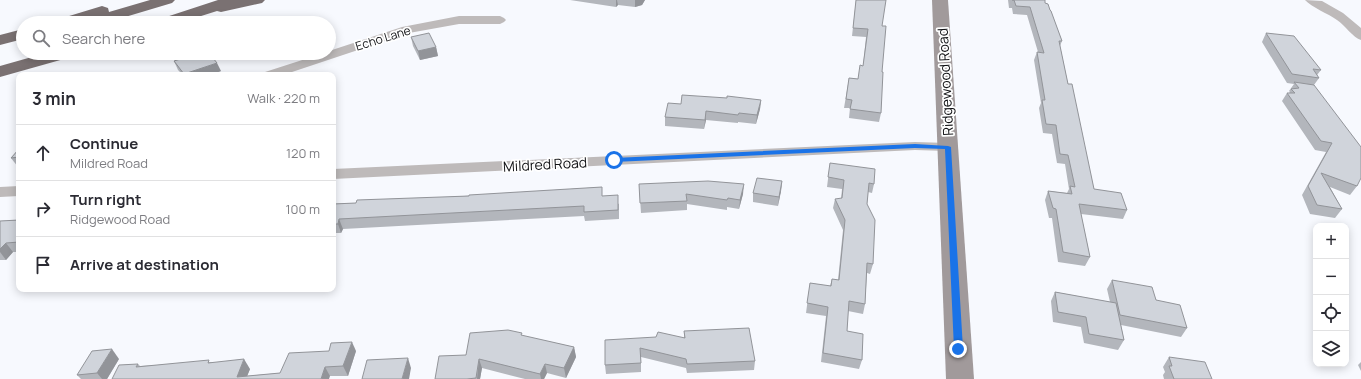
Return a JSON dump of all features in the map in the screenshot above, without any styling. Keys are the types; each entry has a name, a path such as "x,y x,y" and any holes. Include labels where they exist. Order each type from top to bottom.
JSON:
{"highway":[{"path":"85,16 137,0"},
{"path":"112,16 167,0"},
{"path":"184,16 234,0"},
{"path":"202,10 257,0"},
{"path":"0,40 16,36"},
{"path":"0,47 16,43"},
{"path":"0,72 41,60"}],"main road":[{"name":"Ridgewood Road","path":"940,0 960,379"}],"street":[{"path":"1311,0 1322,5 1359,31"},
{"name":"Echo Lane","path":"336,53 406,30 459,20 500,20"},
{"name":"Echo Lane","path":"279,72 315,60"},
{"name":"Mildred Road","path":"336,174 915,146 948,147"},
{"path":"0,192 16,191"}],"building":[{"path":"856,0 886,0 882,26 886,26 882,72 881,113 850,109 852,100 846,99 849,78 858,79 860,65 863,66 868,29 853,28"},
{"path":"1014,0 1045,0 1045,3 1048,4 1062,41 1059,41 1068,84 1072,84 1094,189 1121,193 1127,210 1079,204 1090,257 1063,252 1056,209 1053,208 1048,191 1072,194 1070,186 1075,187 1068,155 1060,154 1056,125 1046,124 1042,100 1045,100 1037,52 1044,53 1030,7 1016,6"},
{"path":"429,33 436,47 418,51 411,37"},
{"path":"1266,33 1294,36 1321,70 1313,69 1319,78 1292,74"},
{"path":"215,60 217,63 190,72 182,72 174,61"},
{"path":"1294,82 1314,85 1361,147 1361,178 1357,186 1321,173 1342,209 1317,205 1308,186 1332,143 1321,141 1287,93 1295,93 1291,89 1299,88"},
{"path":"682,95 727,98 727,96 761,100 757,115 739,113 738,115 706,111 705,120 665,117 668,103 681,104"},
{"path":"16,152 16,157 11,158"},
{"path":"830,163 875,169 874,184 869,183 867,204 875,220 873,264 867,263 865,304 849,301 847,331 863,334 862,360 823,353 828,307 807,303 810,283 831,286 832,279 839,280 845,220 835,199 842,198 844,180 828,177"},
{"path":"757,178 782,181 779,197 753,193"},
{"path":"708,181 744,184 740,200 728,198 727,200 686,194 687,201 640,203 639,184"},
{"path":"602,187 602,196 618,195 618,210 584,212 584,206 339,219 338,224 336,224 336,204 356,203 357,200"},
{"path":"16,220 16,242 6,243 0,249 0,221"},
{"path":"1112,280 1152,287 1156,300 1180,305 1187,328 1120,315"},
{"path":"1055,292 1116,303 1124,340 1089,334 1086,317 1058,312"},
{"path":"749,328 755,361 687,364 686,359 640,348 641,363 605,365 605,340 656,337 658,332 685,338 684,331"},
{"path":"508,330 522,333 521,335 574,347 564,368 545,364 540,374 479,359 476,378 435,379 439,356 466,355 470,333"},
{"path":"352,342 343,366 325,367 321,379 112,379 119,365 138,364 136,367 209,360 208,363 244,359 237,377 280,373 289,353 329,351 331,343"},
{"path":"112,349 97,373 77,375 92,351"},
{"path":"1169,357 1205,362 1212,379 1174,379 1169,366 1172,366"},
{"path":"408,358 402,379 362,379 367,360"}],"route":[{"path":"614,160 915,146 948,147 958,349"}]}
